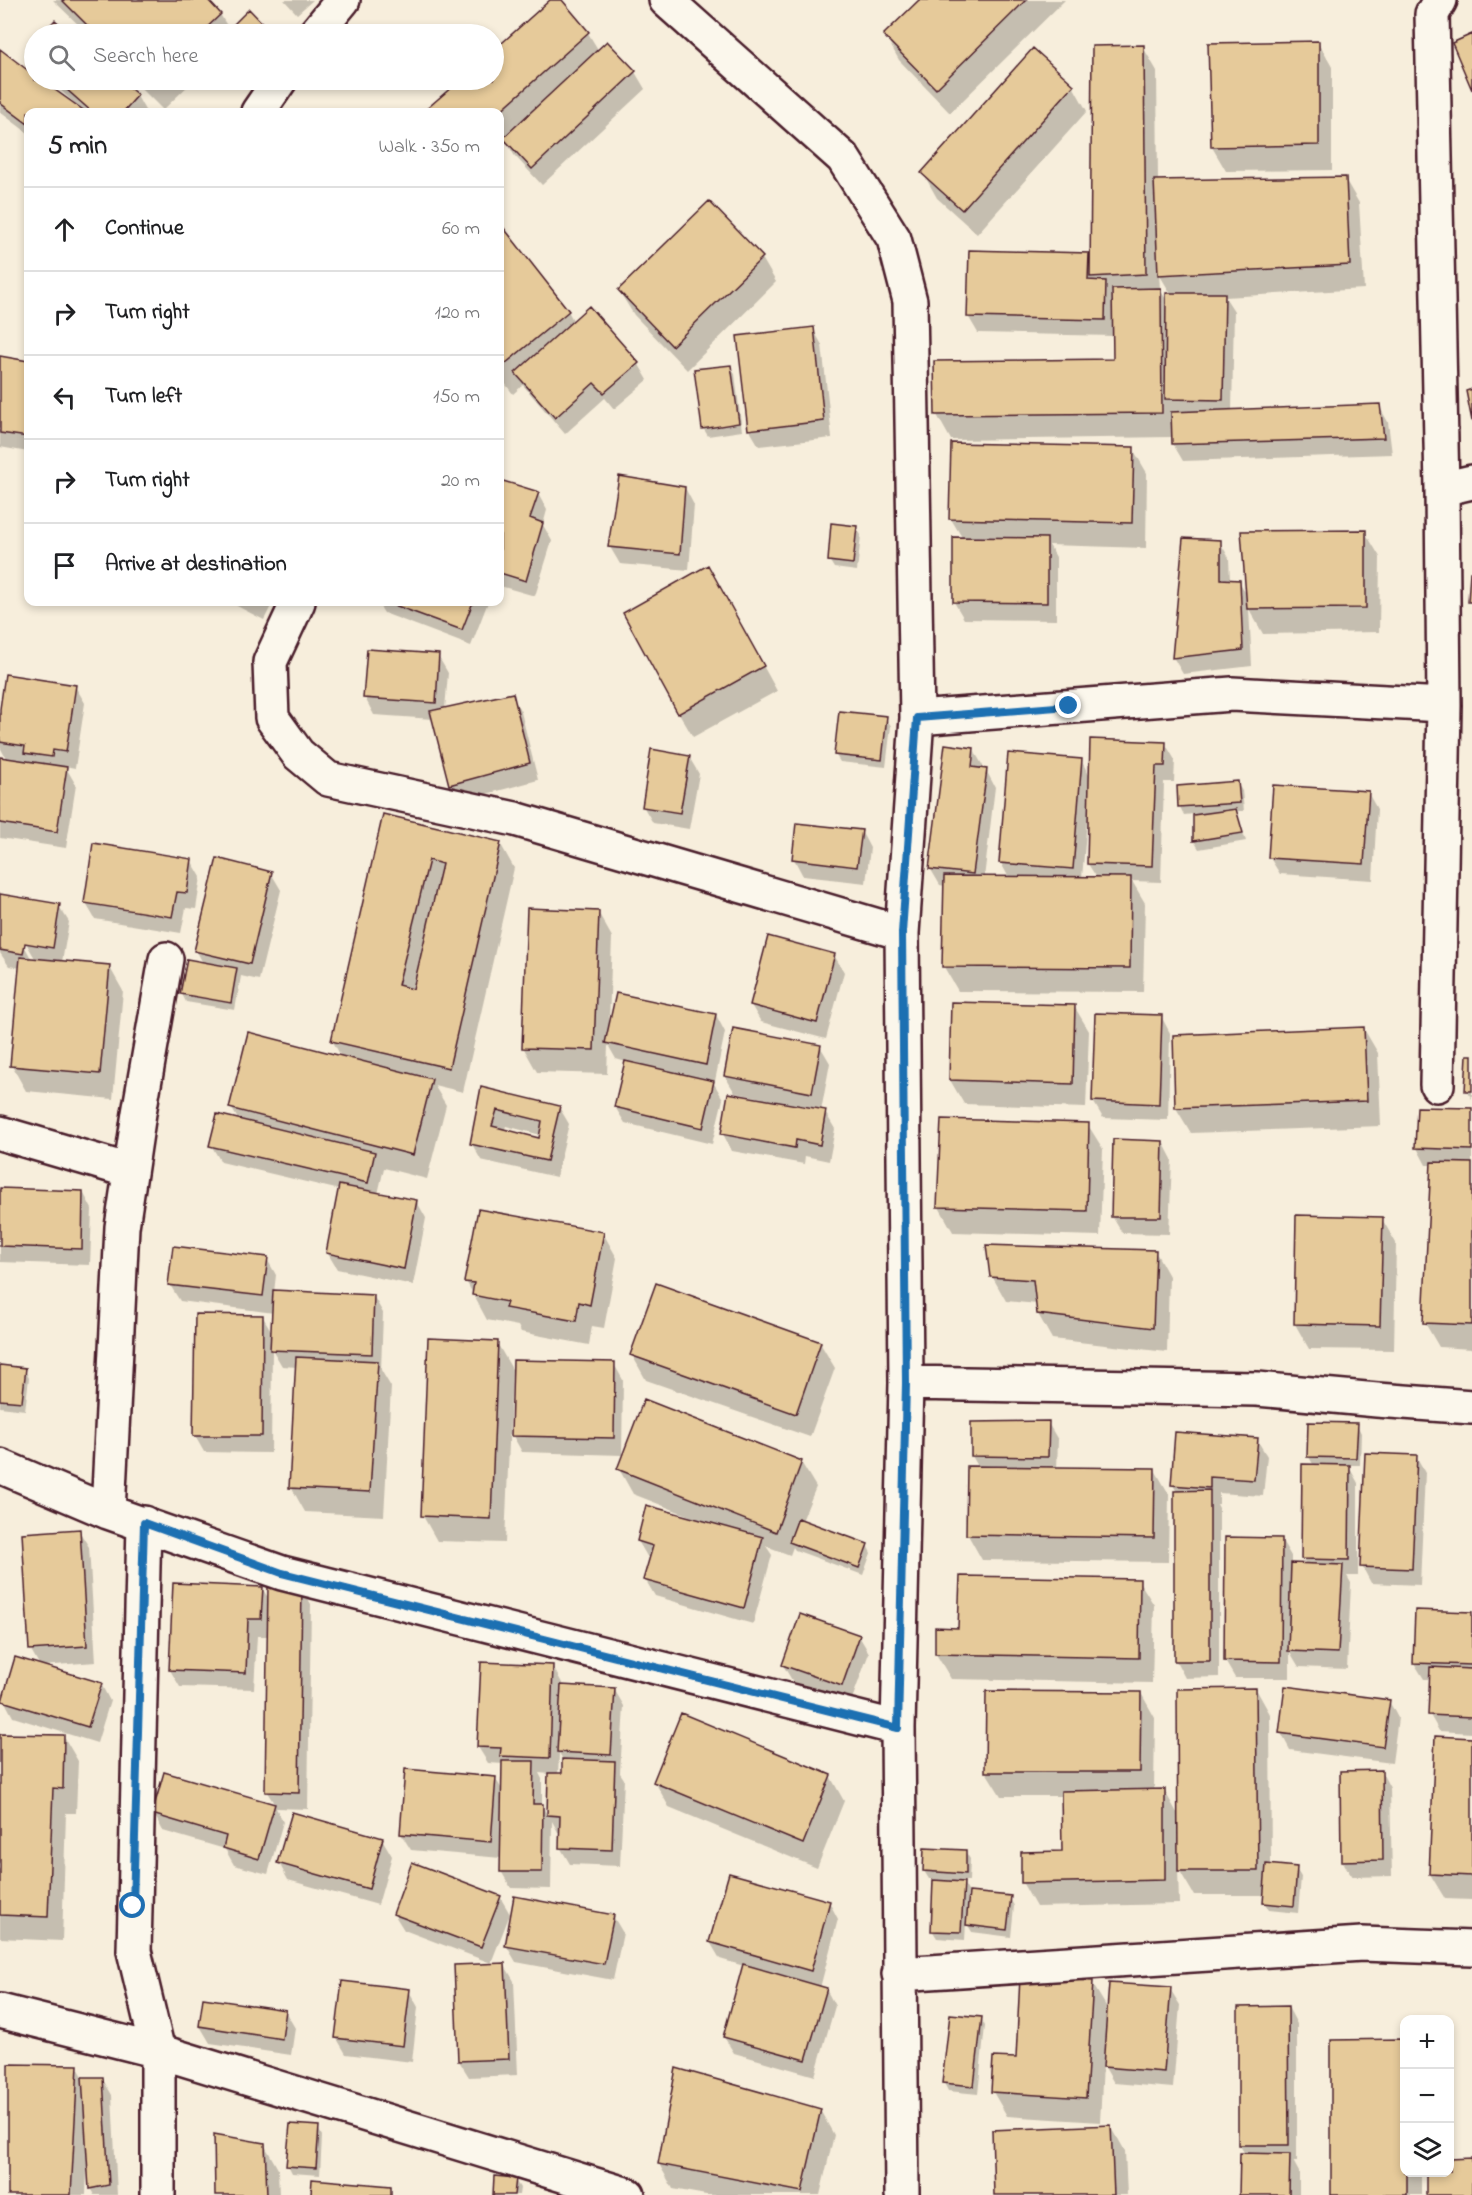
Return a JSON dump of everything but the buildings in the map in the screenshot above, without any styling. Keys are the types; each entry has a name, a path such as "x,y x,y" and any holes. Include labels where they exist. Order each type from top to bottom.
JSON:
{"street":[{"path":"323,24 343,0"},
{"path":"1437,1085 1444,705 1457,486 1432,14 1440,0"},
{"path":"682,5 843,158 894,239 910,301 917,718 902,933 906,1383 898,1728 902,2195"},
{"path":"261,108 273,90"},
{"path":"296,606 270,662 272,718 298,754 328,779 515,819 902,933"},
{"path":"917,718 1232,694 1444,705"},
{"path":"108,1512 122,1227 166,959"},
{"path":"0,1133 130,1171"},
{"path":"906,1383 1257,1389 1472,1407"},
{"path":"0,1466 108,1512 282,1573 898,1728"},
{"path":"144,1523 133,1906 134,1951 158,2050 158,2195"},
{"path":"899,1974 1362,1944 1472,1948"},
{"path":"0,2011 158,2050 628,2195"}],"route":[{"path":"133,1906 144,1523 282,1573 898,1728 906,1383 902,933 917,718 1069,706"}]}
